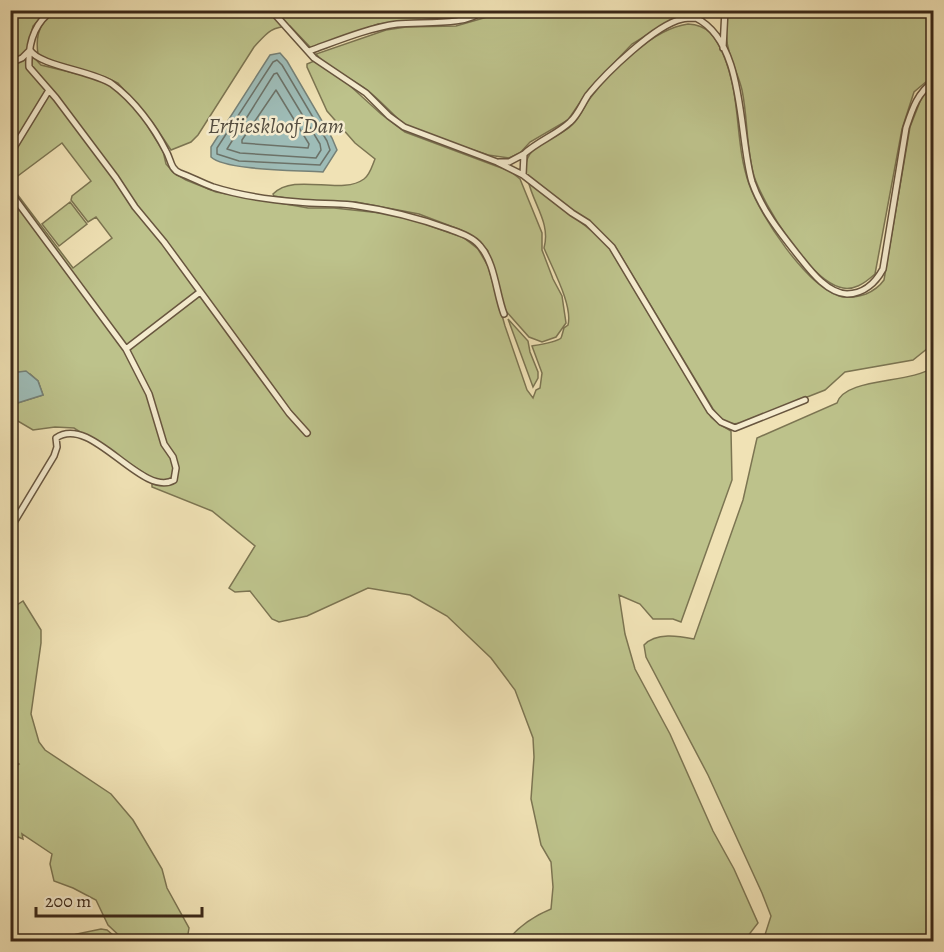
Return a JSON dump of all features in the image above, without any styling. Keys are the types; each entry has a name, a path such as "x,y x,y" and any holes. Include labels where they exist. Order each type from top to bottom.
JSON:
{"street":[{"path":"53,10 38,23 30,51 29,67 49,90 289,413 307,433"},
{"path":"270,10 314,58 366,93 404,128 497,162 523,175 588,223 612,247 710,411 721,422 735,428 805,400"},
{"path":"309,51 397,24 462,20 474,17 483,10"},
{"path":"497,162 509,162 524,154 536,143 572,121 588,96 616,64 635,48 674,22 683,18 696,18 713,10"},
{"path":"723,49 725,10"},
{"path":"696,18 709,27 723,49 737,89 747,162 762,205 808,269 826,285 847,294 868,287 878,278 883,269 906,128 922,91 933,81"},
{"path":"10,63 22,58 30,51"},
{"path":"30,51 33,56 44,61 90,74 111,83 131,100 146,120 165,148 172,168 177,172 228,190 297,202 351,205 406,214 472,239 483,248 504,314"},
{"path":"10,154 49,90"},
{"path":"523,175 524,154"},
{"path":"10,192 126,349 149,394 164,444 176,468 174,480 161,483 88,438 79,434 61,434 56,438 57,447 54,456 10,529"},
{"path":"126,349 200,292"}],"green space":[{"path":"11,11 47,11 33,26 27,50 41,65 94,78 115,88 140,114 163,151 166,164 174,173 186,180 216,192 308,208 334,208 390,214 464,238 478,249 488,266 505,326 527,390 533,398 536,390 540,388 542,373 532,346 561,338 564,328 568,325 569,317 565,297 544,248 545,230 528,180 598,236 610,249 711,417 731,431 732,480 681,622 673,619 653,619 640,604 619,595 625,634 635,669 670,734 713,831 734,869 758,923 744,941 507,941 527,922 551,909 553,887 551,862 541,845 531,799 533,738 515,690 491,658 447,616 410,595 368,588 307,616 279,622 272,619 250,591 235,592 229,588 255,546 212,511 152,487 152,478 74,428 55,427 33,430 11,417 11,405 43,395 38,381 30,374 11,373 11,186 73,268 112,238 96,217 88,222 71,200 72,196 91,181 62,143 11,181"},
{"path":"57,11 478,11 471,15 378,24 311,48 290,26 273,29 254,47 198,135 191,142 171,150 153,123 118,83 46,59 38,54 37,41 40,29 46,19"},
{"path":"493,11 706,11 700,14 682,15 632,44 589,89 568,120 530,142 520,153 509,158 488,155 409,128 372,94 327,65 316,54 386,30 406,27 456,26 487,17"},
{"path":"727,11 933,11 933,76 914,92 902,129 875,274 858,286 839,287 814,270 777,222 759,189 751,165 742,90 727,43"},
{"path":"688,24 706,29 723,54 736,103 744,168 763,213 799,264 826,289 842,297 866,294 884,280 910,127 923,94 933,85 933,344 913,360 845,372 825,390 741,423 732,424 725,421 713,409 615,246 588,220 526,174 526,164 534,149 573,124 591,97 621,63 647,42 674,27"},
{"path":"314,61 348,84 405,132 510,171 520,179 542,233 542,250 562,296 566,323 556,337 542,342 529,337 505,310 488,251 477,239 461,230 419,214 356,202 304,201 274,196 273,194 282,188 293,185 354,184 366,177 375,159 355,143 327,111 307,67 307,64"},
{"path":"70,202 87,224 59,246 42,224"},
{"path":"508,319 528,341 538,372 538,378 533,387"},
{"path":"933,367 933,941 763,941 771,916 762,893 708,775 646,657 644,645 661,637 675,636 694,639 743,500 757,438 837,403 852,389 910,376"},
{"path":"23,601 41,630 31,714 39,742 45,750 111,794 133,820 162,869 167,888 189,928 187,940 125,941 108,925 96,900 54,881 50,864 52,854 22,834 23,839 11,834 11,770 19,764 11,759 11,622 17,605"},
{"path":"107,930 120,941 53,941 77,934"}],"water":[{"name":"Ertjieskloof Dam","path":"280,53 287,61 337,150 323,172 231,165 211,157 211,147 270,55"},
{"path":"26,371 38,381 43,395 11,405 11,373"}]}
